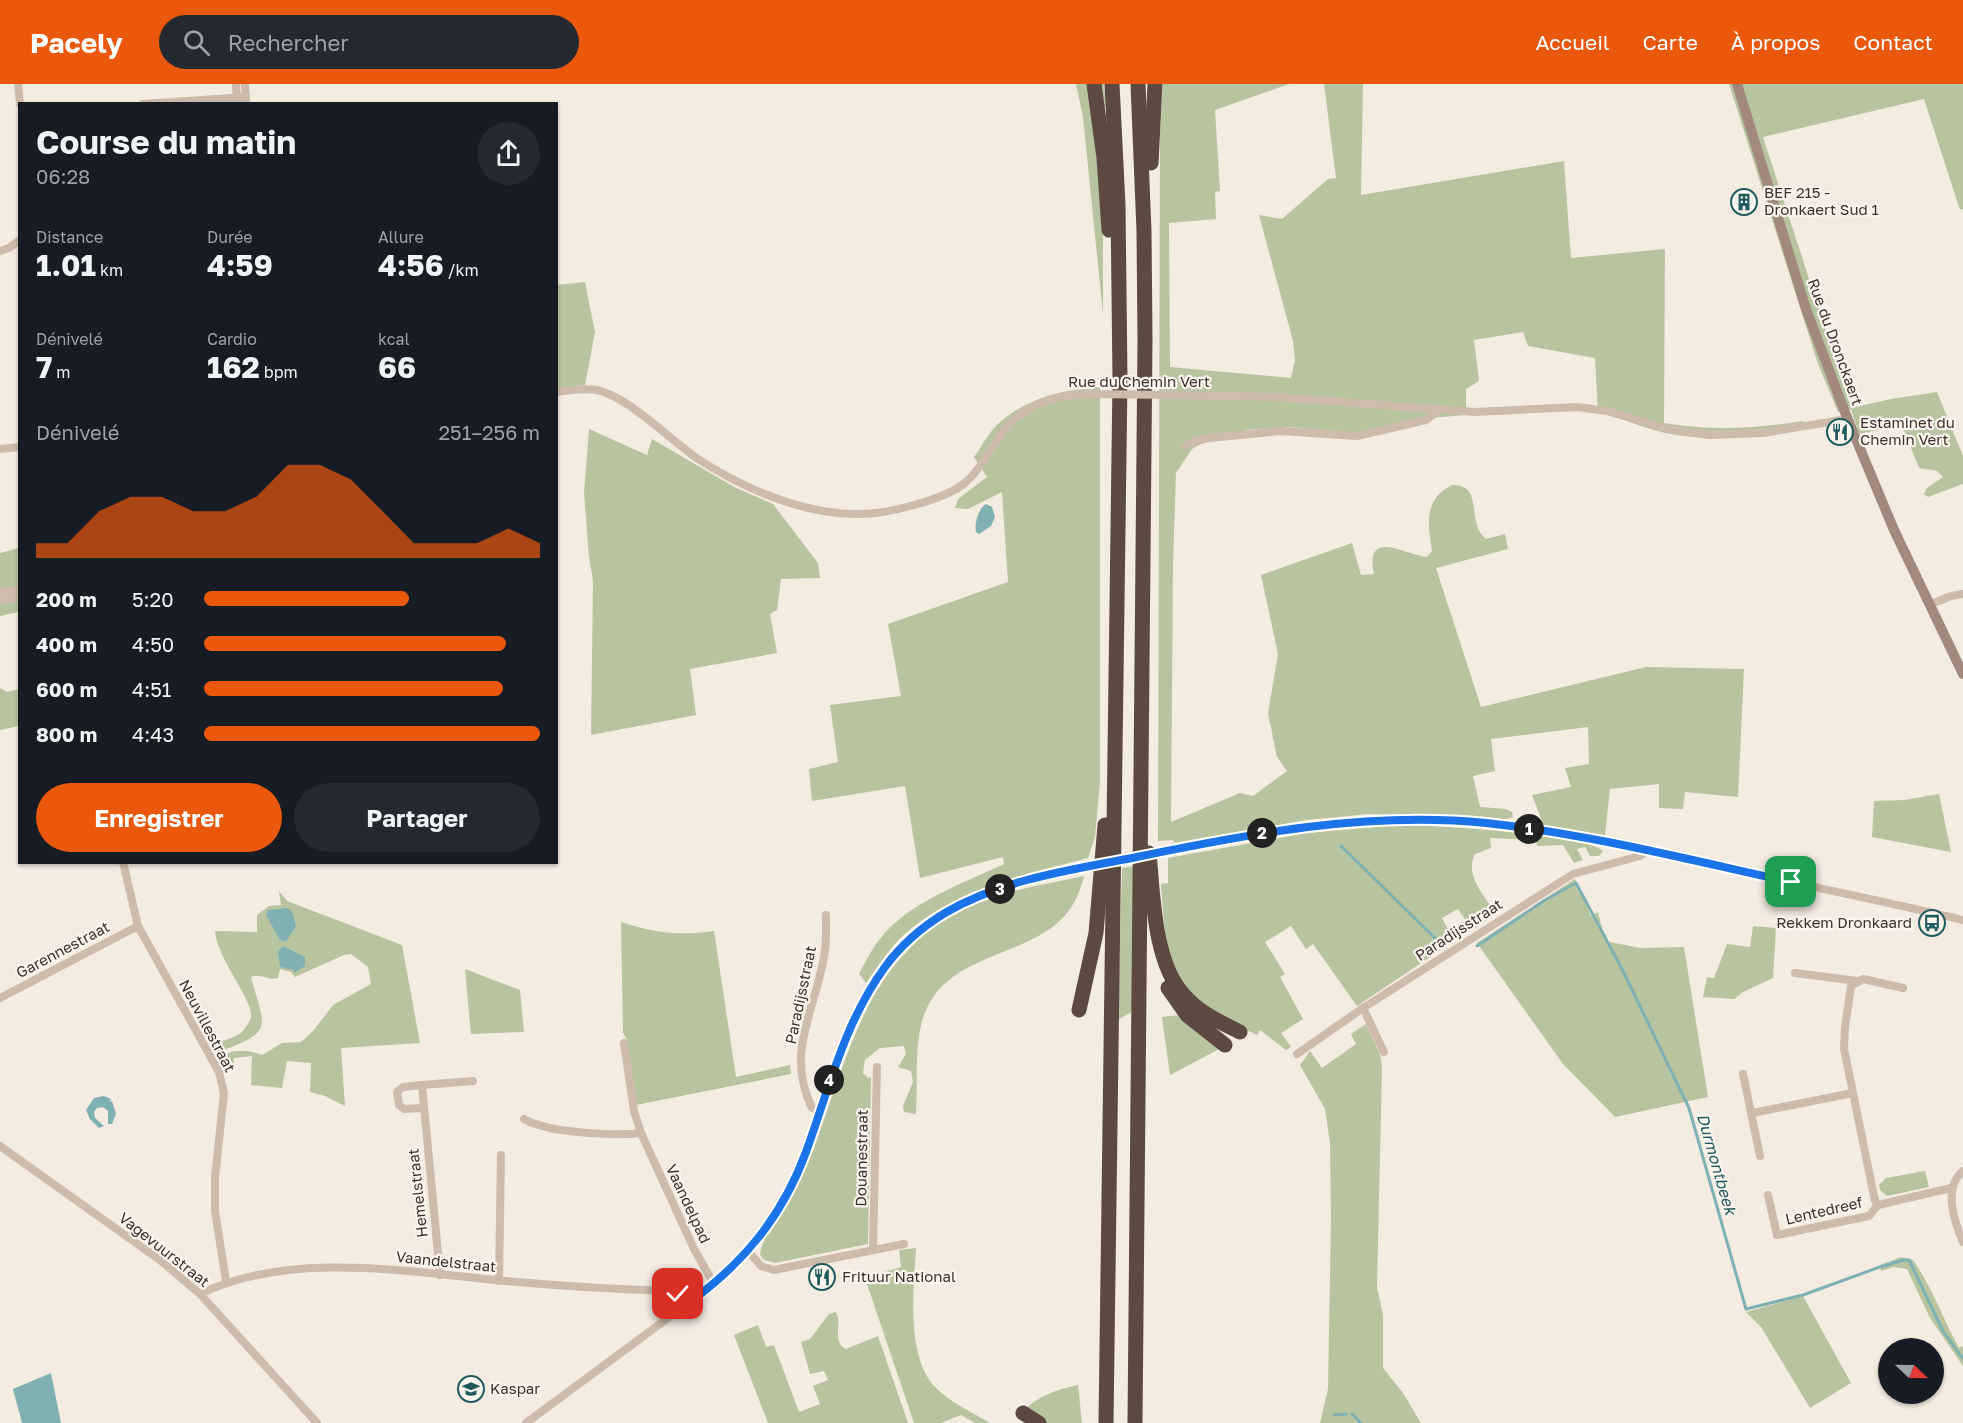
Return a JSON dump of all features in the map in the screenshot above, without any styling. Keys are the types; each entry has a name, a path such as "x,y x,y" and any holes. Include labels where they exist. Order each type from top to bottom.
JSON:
{"highway":[{"path":"1094,84 1105,165 1113,303 1120,347"},
{"path":"1106,1423 1120,347 1118,205 1112,84"},
{"path":"1135,1423 1145,265 1137,84"},
{"path":"1145,265 1150,227 1155,84"},
{"path":"1079,1010 1090,967 1098,917 1108,768 1116,736"},
{"path":"1141,765 1149,819 1148,894 1156,956 1165,982 1175,1000 1187,1015 1224,1045"},
{"path":"1149,849 1162,950 1172,978 1182,993 1196,1007 1240,1032"},
{"path":"1023,1413 1039,1423"}],"main road":[{"name":"Rue du Dronckaert","path":"1737,84 1806,309 1847,419 1877,491 1961,670"}],"street":[{"path":"18,84 20,102"},
{"path":"236,84 241,100"},
{"path":"241,100 245,84"},
{"path":"192,102 241,100"},
{"path":"0,251 18,241"},
{"name":"Rue du Chemin Vert","path":"558,392 588,389 613,396 698,459 766,495 797,505 857,514 882,511 950,494 975,473 1002,432 1023,412 1051,398 1090,394 1276,397 1439,411 1480,412 1585,407 1616,413 1674,431 1728,436 1762,433 1847,419"},
{"name":"Rue du Chemin Vert","path":"1185,446 1209,438 1281,430 1357,436 1426,420 1439,411"},
{"path":"0,449 18,447"},
{"path":"0,592 18,589"},
{"path":"1929,605 1946,597 1963,594"},
{"path":"0,600 18,597"},
{"path":"526,1423 714,1284 748,1251 789,1189 805,1155 849,1029 877,978 905,944 928,924 961,905 998,889 1074,870 1181,848 1321,825 1369,820 1425,820 1484,823 1551,832 1963,920"},
{"name":"Paradijsstraat","path":"1297,1054 1363,1008 1573,874 1640,856 1647,851"},
{"name":"Neuvillestraat","path":"123,864 138,926 219,1072 222,1083 224,1093 215,1178 215,1211 226,1281"},
{"name":"Paradijsstraat","path":"819,1110 812,1108 806,1095 802,1060 803,1033 823,963 826,915"},
{"name":"Garennestraat","path":"0,998 138,926"},
{"path":"1795,973 1863,980 1903,988"},
{"name":"Lentedreef","path":"1857,981 1851,986 1844,1049 1875,1201 1878,1204"},
{"path":"1363,1008 1384,1052"},
{"name":"Vaandelpad","path":"624,1043 634,1111 641,1133 694,1249 714,1284"},
{"name":"Douanestraat","path":"873,1249 877,1067"},
{"path":"1743,1074 1760,1156"},
{"path":"423,1108 404,1109 399,1105 397,1092 403,1088 422,1085 473,1082"},
{"name":"Hemelstraat","path":"422,1085 440,1275"},
{"path":"1752,1113 1853,1093"},
{"path":"524,1119 575,1132 615,1136 641,1133"},
{"name":"Vagevuurstraat","path":"0,1146 160,1260 200,1294 317,1423"},
{"path":"499,1281 501,1155"},
{"path":"1963,1171 1957,1176 1951,1188 1959,1233 1963,1242"},
{"name":"Lentedreef","path":"1768,1195 1777,1235 1869,1216 1878,1204 1951,1188"},
{"path":"748,1251 761,1266 774,1270 904,1244"},
{"name":"Vaandelstraat","path":"200,1294 226,1281 265,1273 298,1270 380,1269 499,1281 670,1291 678,1294 687,1304"}],"green space":[{"path":"1076,84 1104,84 1106,106 1092,115 1103,208 1103,314 1083,117"},
{"path":"1163,84 1289,84 1215,110 1220,191 1215,192 1216,219 1169,223 1170,367 1291,378 1295,360 1293,341 1259,215 1282,219 1328,179 1336,178 1324,84 1363,84 1361,195 1564,161 1571,258 1665,249 1664,423 1733,428 1803,421 1805,429 1752,436 1700,438 1656,431 1598,412 1595,358 1528,346 1523,332 1474,340 1479,381 1466,389 1466,415 1416,419 1359,433 1286,427 1244,430 1243,437 1204,442 1192,449 1176,473 1171,822 1240,793 1253,796 1287,771 1277,757 1268,713 1278,654 1261,575 1352,543 1361,575 1374,574 1375,551 1381,547 1427,557 1432,551 1429,522 1432,505 1443,491 1452,485 1462,486 1472,497 1476,523 1486,539 1505,534 1508,549 1436,568 1481,707 1646,667 1744,669 1738,797 1685,792 1683,809 1659,808 1659,784 1610,789 1605,835 1544,826 1532,795 1571,787 1565,768 1589,764 1588,727 1491,739 1495,771 1473,776 1480,807 1506,809 1512,812 1513,817 1507,819 1369,814 1307,820 1174,843 1173,840 1158,841 1160,134"},
{"path":"1729,84 1963,84 1963,209 1960,210 1924,99 1763,137 1851,408 1937,392 1963,456 1963,484 1928,497 1924,494 1927,488 1943,477 1937,471 1919,468 1902,425 1859,434 1851,409 1838,412 1818,364"},
{"path":"585,282 595,332 585,385 558,388 558,285"},
{"path":"1100,387 1100,782 1095,837 1088,858 997,884 933,913 899,939 866,983 859,974 876,943 896,922 940,893 1004,864 1003,857 920,878 905,786 812,801 809,769 838,762 830,705 901,696 888,624 1008,582 1002,492 968,509 955,508 958,499 987,477 974,457 996,426 1007,416 1031,402 1071,390"},
{"path":"589,429 647,455 652,439 736,488 773,504 818,563 820,578 781,579 777,610 770,614 777,653 690,669 696,715 591,735 593,580 584,493"},
{"path":"18,548 18,612 0,616 0,553"},
{"path":"0,688 7,692 18,689 18,726 0,730"},
{"path":"1939,794 1951,852 1872,837 1874,801 1904,800"},
{"path":"1400,825 1539,835 1590,845 1603,851 1599,856 1590,856 1585,847 1577,849 1583,860 1574,863 1563,845 1537,846 1536,840 1490,838 1491,848 1475,854 1472,870 1477,885 1496,914 1472,930 1458,909 1442,918 1454,941 1357,1006 1313,944 1306,949 1291,926 1265,942 1285,974 1280,977 1303,1019 1281,1033 1291,1047 1286,1050 1260,1030 1257,1035 1213,1013 1200,1004 1188,991 1173,964 1165,933 1161,884 1168,883 1168,858 1307,833"},
{"path":"1134,866 1133,1011 1118,1020 1122,868"},
{"path":"1084,876 1070,909 1054,925 1035,938 970,967 950,979 934,996 923,1018 918,1041 916,1114 904,1112 903,1106 913,1082 911,1071 898,1067 906,1054 904,1046 880,1048 865,1060 863,1073 868,1078 871,1077 868,1244 775,1263 764,1260 760,1255 763,1244 810,1158 857,1030 875,995 897,963 924,935 960,912 1004,894"},
{"path":"1575,879 1591,916 1598,912 1605,941 1640,948 1684,947 1708,1097 1615,1117 1563,1064 1477,943"},
{"path":"279,891 287,901 402,945 420,1043 341,1048 345,1106 325,1096 310,1092 311,1063 287,1061 282,1088 251,1085 252,1056 234,1058 233,1067 228,1068 222,1064 220,1057 241,1051 262,1055 282,1043 301,1042 313,1031 333,1005 371,984 368,967 351,954 295,977 291,972 280,969 278,978 251,977 260,1008 261,1026 257,1033 249,1039 218,1052 214,1044 241,1033 251,1017 247,1000 221,953 215,931 257,932 257,915 269,906 281,905"},
{"path":"621,922 645,929 668,932 714,931 736,1077 790,1065 791,1074 636,1105 627,1041 623,1032"},
{"path":"1753,926 1776,928 1773,978 1743,992 1734,999 1703,997 1707,977 1714,978 1727,944 1750,947"},
{"path":"465,969 520,990 524,1032 471,1034"},
{"path":"1181,1015 1221,1048 1170,1075 1162,1017"},
{"path":"1366,1024 1380,1054 1382,1068 1377,1287 1383,1315 1383,1368 1403,1393 1421,1423 1320,1423 1328,1389 1330,1143 1325,1109 1300,1065 1310,1051 1322,1068 1356,1044 1351,1034"},
{"path":"1925,1171 1929,1187 1887,1196 1880,1190 1879,1185 1886,1178"},
{"path":"916,1248 914,1321 920,1359 926,1375 948,1398 990,1423 975,1423 961,1415 941,1423 914,1423 865,1278 901,1267 899,1250"},
{"path":"1901,1257 1913,1260 1959,1348 1963,1346 1963,1366 1930,1318 1907,1269 1894,1267 1881,1271 1880,1265"},
{"path":"1803,1296 1851,1383 1810,1408 1761,1327 1746,1312"},
{"path":"836,1312 839,1342 846,1349 878,1336 908,1423 768,1423 734,1335 758,1325 766,1347 774,1345 799,1412 820,1404 813,1386 828,1380 824,1371 810,1374 801,1342 810,1339 829,1314"},
{"path":"1078,1385 1082,1423 1046,1423 1026,1408 1050,1393"}],"water":[{"path":"986,504 992,507 995,517 991,526 979,534 976,532 976,520"},
{"path":"287,908 292,911 296,926 286,942 280,940 266,915 268,910"},
{"path":"283,946 305,957 305,966 294,973 294,970 280,967 278,951"},
{"path":"104,1096 111,1099 110,1102 112,1101 116,1114 112,1124 108,1124 108,1111 103,1107 97,1108 94,1112 95,1118 104,1126 99,1128 90,1119 86,1110 94,1098"},
{"path":"51,1373 61,1423 22,1423 13,1389"}],"waterway":[{"name":"Durmontbeek","path":"1341,846 1440,943 1467,929"},
{"name":"Durmontbeek","path":"1477,946 1545,900 1576,883 1622,969 1689,1108 1746,1309 1803,1295 1877,1268 1909,1260 1943,1331 1963,1359"},
{"path":"1334,1415 1346,1414"},
{"path":"1352,1414 1361,1423"}],"place":[{"name":"BEF 215 - Dronkaert Sud 1","path":"1744,202"},
{"name":"Estaminet du Chemin Vert","path":"1840,432"},
{"name":"Rekkem Dronkaard","path":"1932,923"},
{"name":"Frituur National","path":"822,1277"},
{"name":"Kaspar","path":"471,1389"}],"route":[{"path":"678,1294 687,1304 714,1284 748,1251 775,1214 805,1155 849,1029 871,988 897,952 928,924 961,905 998,889 1074,870 1249,835 1369,820 1484,823 1551,832 1791,882"}]}
